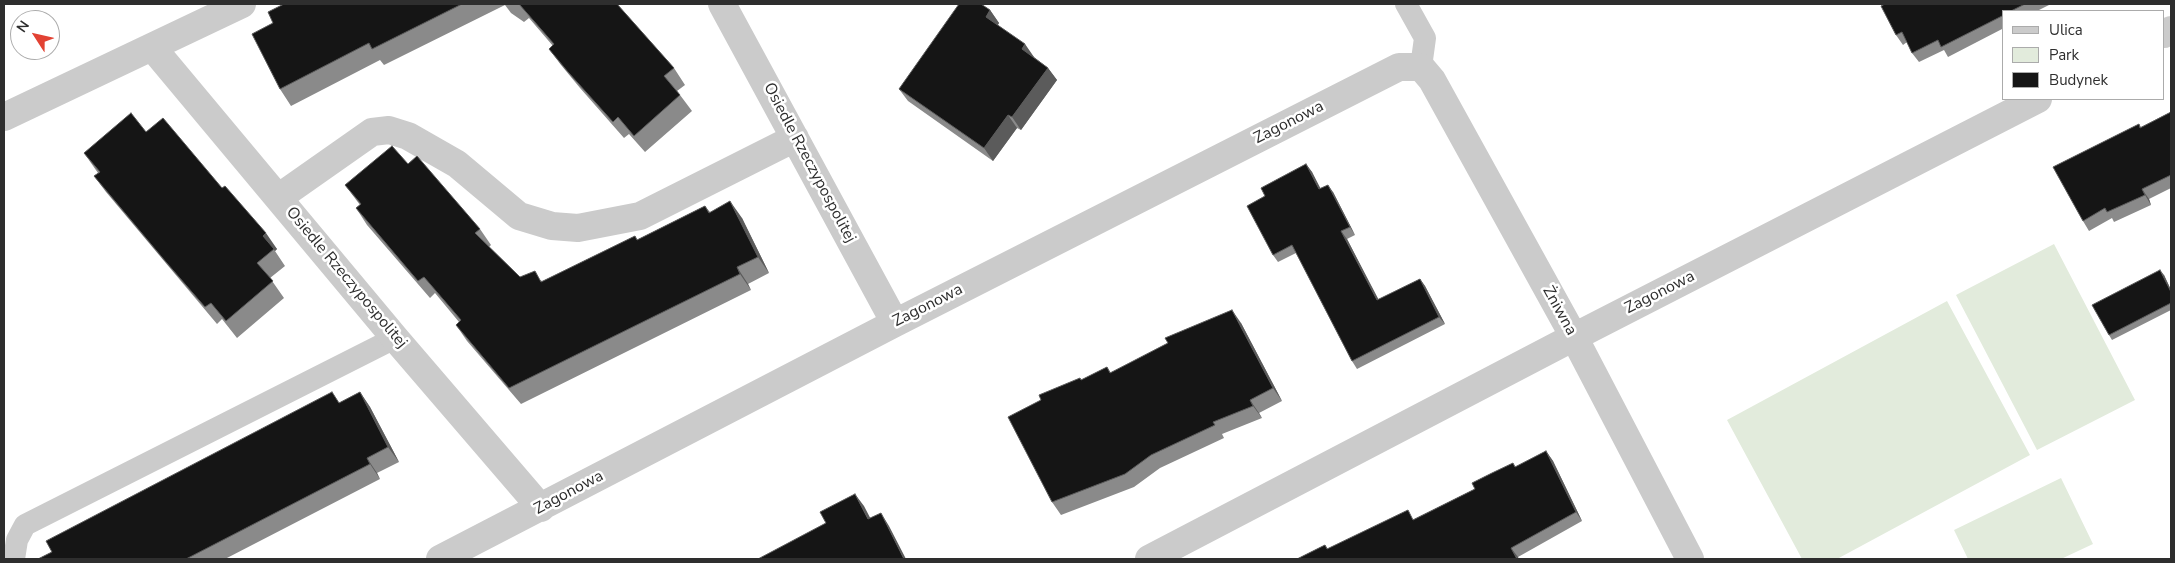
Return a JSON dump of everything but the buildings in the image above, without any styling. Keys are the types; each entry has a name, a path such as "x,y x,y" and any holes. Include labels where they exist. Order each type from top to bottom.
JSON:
{"street":[{"path":"4,117 242,4"},
{"name":"Osiedle Rzeczypospolitej","path":"722,4 895,322"},
{"name":"Osiedle Rzeczypospolitej","path":"152,46 395,338 541,508"},
{"name":"Zagonowa","path":"440,559 895,322 1400,67 1421,67"},
{"name":"Żniwna","path":"1421,67 1432,80 1574,337 1690,559"},
{"name":"Zagonowa","path":"1149,559 1574,337 2036,100"},
{"path":"278,198 372,132 389,130 408,136 457,164 519,216 552,226 578,228 640,216 795,138"}],"lane":[{"path":"1406,4 1425,38 1421,67"},
{"path":"14,559 17,540 25,525 395,338"}],"green space":[{"path":"2054,244 2135,400 2037,450 1956,295"},
{"path":"1947,301 2030,455 1837,559 1802,559 1727,420"},
{"path":"2061,478 2093,544 2061,559 1968,559 1954,530"}]}
